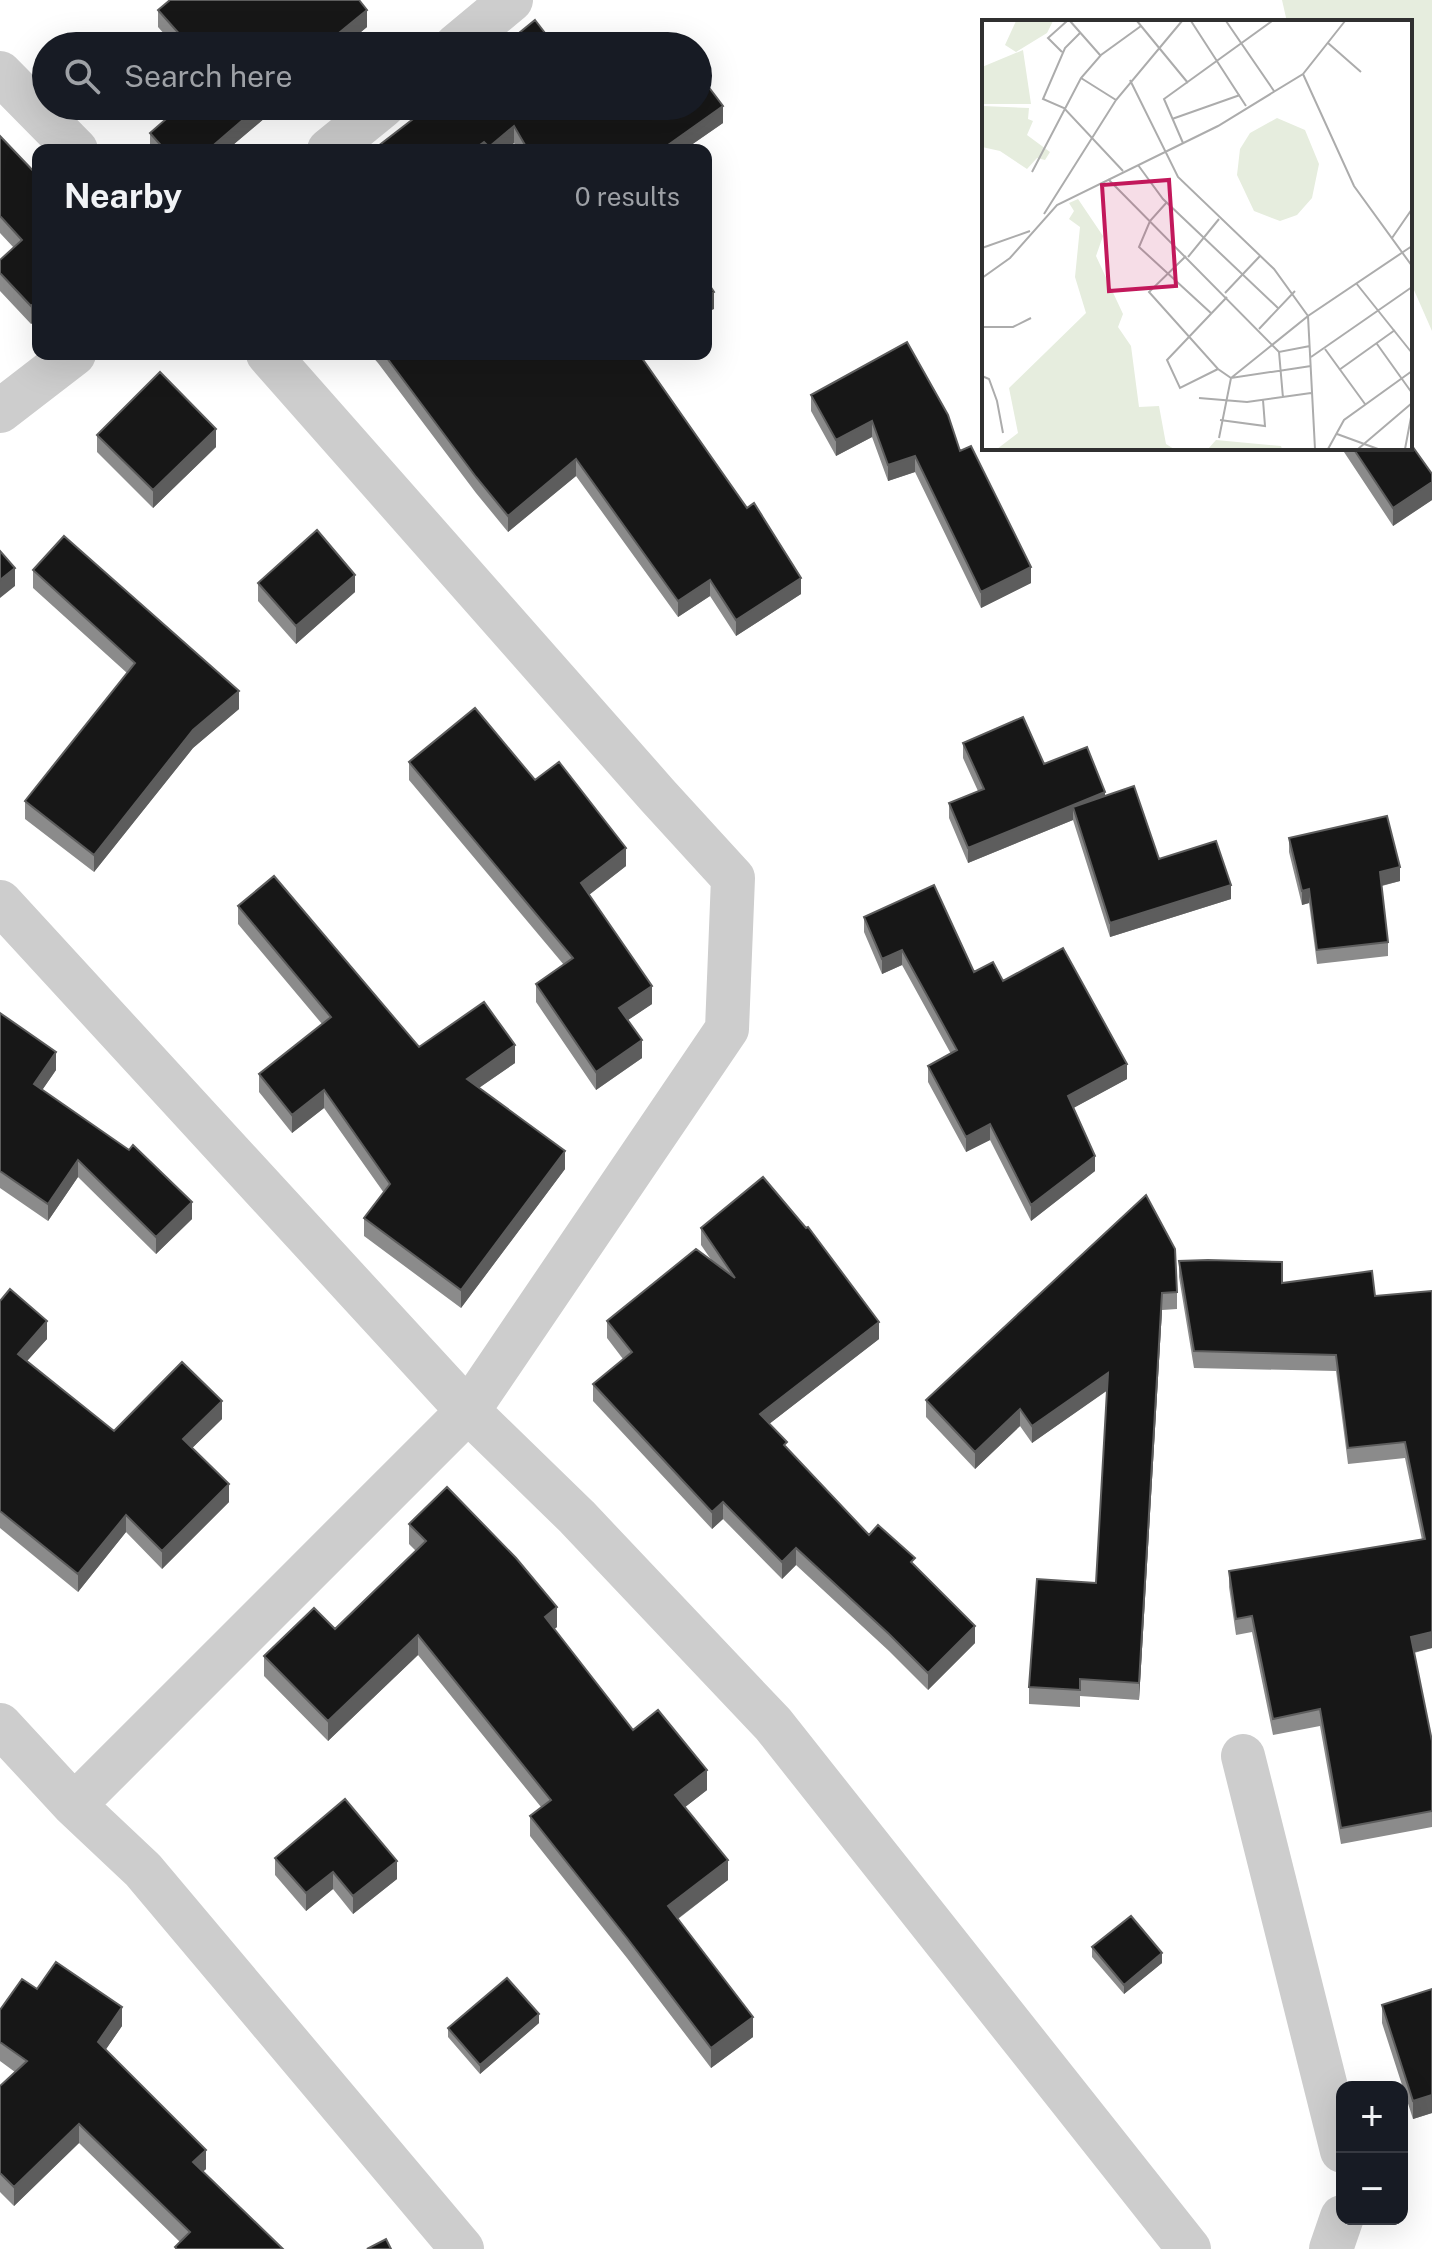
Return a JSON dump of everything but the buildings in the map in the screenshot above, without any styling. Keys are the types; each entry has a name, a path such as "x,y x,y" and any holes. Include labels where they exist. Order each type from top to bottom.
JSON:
{"street":[{"path":"473,32 511,0"},
{"path":"0,73 32,105"},
{"path":"46,120 70,144"},
{"path":"336,144 366,120"},
{"path":"0,411 66,360"},
{"path":"74,1805 468,1411 727,1029 733,878 273,360"},
{"path":"0,902 468,1411 577,1517 773,1724 1189,2249"},
{"path":"0,1725 74,1805 143,1870 462,2249"},
{"path":"1243,1756 1336,2127"},
{"path":"1331,2249 1339,2225"}],"green space":[{"path":"1282,0 1432,0 1432,331 1412,286 1412,20 1287,20"}]}
